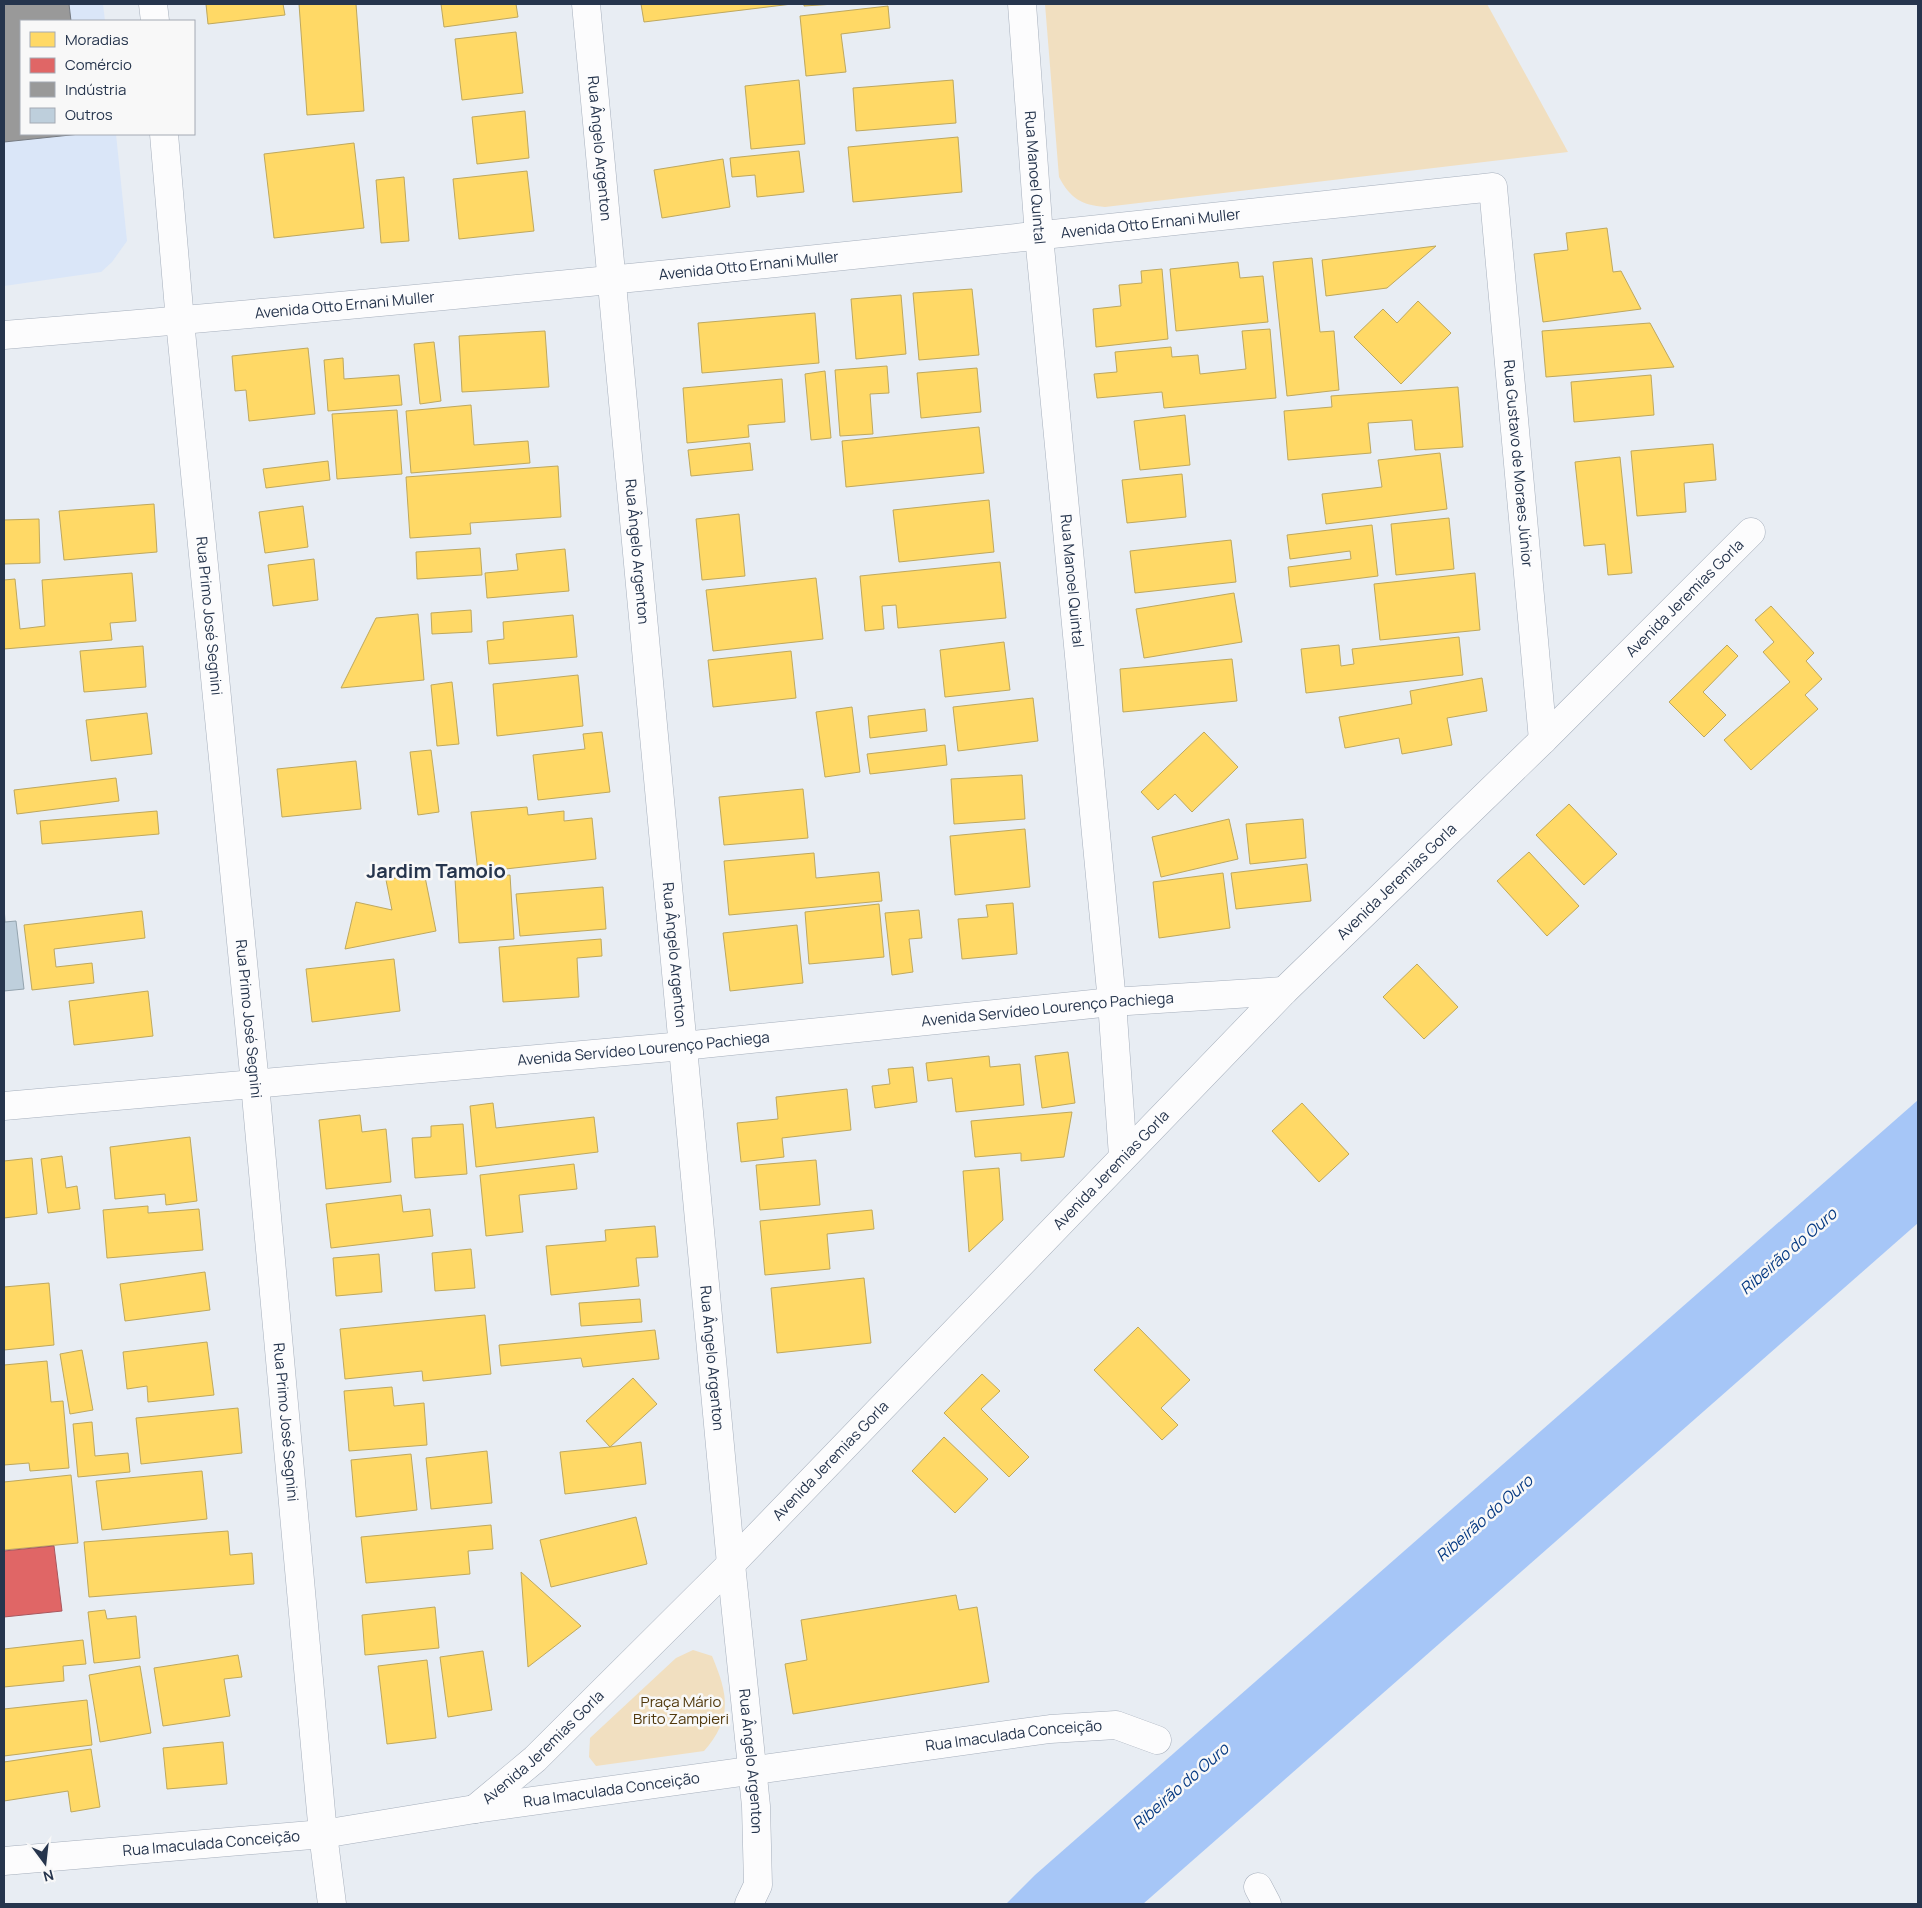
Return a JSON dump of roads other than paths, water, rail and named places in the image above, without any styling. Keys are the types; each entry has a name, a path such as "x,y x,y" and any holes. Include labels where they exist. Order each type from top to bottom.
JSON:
{"street":[{"path":"153,4 155,20"},
{"name":"Rua Ângelo Argenton","path":"586,4 731,1564 754,1771 758,1885 749,1904"},
{"name":"Rua Manoel Quintal","path":"1022,4 1039,236 1112,1002 1123,1156"},
{"name":"Rua Primo José Segnini","path":"164,135 180,321 255,1084 323,1834 332,1904"},
{"name":"Avenida Otto Ernani Muller","path":"4,336 611,281 1493,187"},
{"name":"Rua Gustavo de Moraes Júnior","path":"1493,187 1543,740"},
{"name":"Avenida Jeremias Gorla","path":"475,1809 535,1759 731,1564 1284,991 1543,740 1751,532"},
{"name":"Avenida Servídeo Lourenço Pachiega","path":"4,1106 683,1046 1112,1002 1284,991"},
{"name":"Rua Imaculada Conceição","path":"4,1861 323,1834 475,1809 1050,1729 1116,1725 1156,1740"}],"water":[{"name":"Ribeirão do Ouro","path":"1918,1100 1918,1223 1143,1904 1006,1904 1035,1875"}],"district":[{"name":"Jardim Tamoio","path":"436,871"}],"park label":[{"name":"Praça Mário Brito Zampieri","path":"681,1710"}]}
